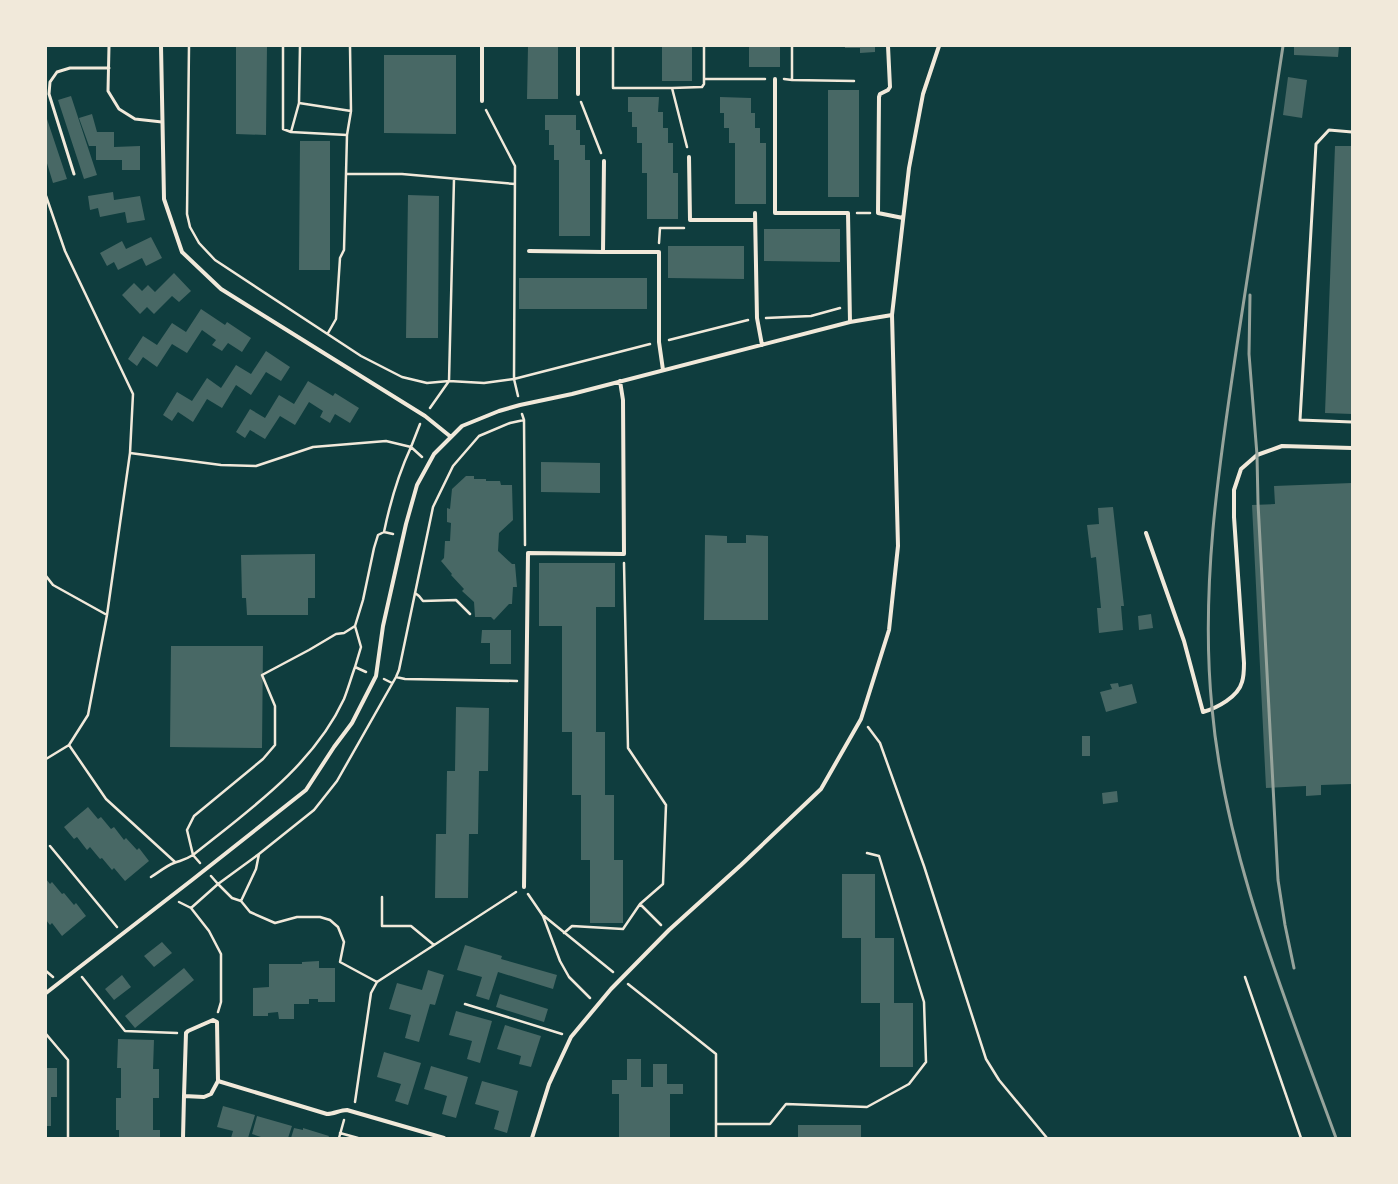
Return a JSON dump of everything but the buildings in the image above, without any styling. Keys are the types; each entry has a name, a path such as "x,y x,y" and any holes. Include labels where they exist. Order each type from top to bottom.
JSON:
{"street":[{"path":"161,46 164,199 182,252 221,289 425,416 451,437"},
{"path":"482,46 482,101"},
{"path":"578,46 578,94"},
{"path":"888,46 890,87 888,90 880,94 879,97 878,213 903,218"},
{"path":"532,1138 549,1084 571,1037 611,989 667,932 741,866 821,789 861,719 889,630 898,546 892,316 909,168 923,94 939,46"},
{"path":"775,79 775,213 848,214 850,322"},
{"path":"689,157 690,220 755,220"},
{"path":"603,252 604,161"},
{"path":"755,213 757,318 762,345"},
{"path":"529,251 659,252 659,342 663,370"},
{"path":"46,993 206,870 306,790 334,747 352,723 376,676 382,631 417,484 434,454 462,426 499,411 620,382 850,322 892,316"},
{"path":"524,887 528,553 624,554 623,400 620,382"},
{"path":"1146,533 1184,642 1203,712 1212,709 1231,698 1242,683 1244,663 1234,517 1234,490 1242,469 1256,455 1282,446 1352,448"},
{"path":"183,1138 184,1096 186,1033 188,1030 213,1020 217,1022 218,1081 211,1094 207,1096 184,1096"},
{"path":"218,1081 327,1114 347,1110 444,1138"}],"lane":[{"path":"109,46 108,91 119,109 135,119 162,122"},
{"path":"74,174 49,94 50,82 57,72 70,68 108,68"},
{"path":"1352,132 1329,130 1316,144 1300,420 1352,422"}],"path":[{"path":"189,46 187,214 190,227 199,243 215,260 276,301 328,333 361,356 402,377 427,382 484,383 514,379 757,318 811,316 849,305"},
{"path":"283,46 283,129 291,132 347,135"},
{"path":"291,132 299,103 300,46"},
{"path":"328,333 336,319 340,258 344,250 347,135 351,111 350,46"},
{"path":"614,46 614,88 702,87 704,79 704,46"},
{"path":"792,46 792,80"},
{"path":"704,79 775,79"},
{"path":"787,80 854,81"},
{"path":"672,88 684,138"},
{"path":"482,101 515,166 515,251"},
{"path":"299,103 351,111"},
{"path":"582,104 604,161"},
{"path":"346,174 402,174 516,184"},
{"path":"384,532 391,501 402,465 411,447 418,426 449,382 454,179"},
{"path":"46,196 66,251 133,394 130,453 107,615 88,714 69,744 46,759"},
{"path":"848,214 878,213"},
{"path":"659,252 660,228 676,228"},
{"path":"220,1002 221,954 209,931 191,908 218,884 259,854 314,810 337,781 399,670 433,507 453,466 479,436 510,423 524,420"},
{"path":"130,453 221,464 256,466 313,447 386,441 411,447 429,463"},
{"path":"151,877 175,862 185,860 193,855 273,790 307,755 332,720 344,698 355,667 361,647 355,626 363,600 376,539 378,535 384,532 404,536"},
{"path":"564,933 572,926 623,929 640,904 663,884 666,805 628,748 624,554"},
{"path":"46,576 53,586 107,615"},
{"path":"415,593 420,596 423,601 456,600 470,614"},
{"path":"355,626 344,632 336,634 262,675 274,706 275,745 263,759 194,816 187,830 193,855 232,898 241,901 250,912 275,923 297,917 320,917 330,920 338,927 344,942 340,962 377,982"},
{"path":"355,667 376,676"},
{"path":"396,677 526,682"},
{"path":"861,719 880,743 924,866 986,1060 998,1080 1047,1138"},
{"path":"69,744 106,799 175,862"},
{"path":"50,846 122,934"},
{"path":"716,1124 770,1124 786,1104 867,1107 909,1084 926,1062 924,1002 879,856 867,853"},
{"path":"241,901 256,869 259,854"},
{"path":"339,1138 347,1110 355,1105 371,993 377,982 524,887 544,916 560,961 569,977 598,1006"},
{"path":"382,897 382,926 411,926 434,945"},
{"path":"640,904 667,932"},
{"path":"544,916 590,954"},
{"path":"76,970 124,1030 186,1033"},
{"path":"1244,977 1301,1138"},
{"path":"465,1004 571,1037"},
{"path":"653,1004 716,1054 716,1138"},
{"path":"46,1034 68,1060 68,1138"},
{"path":"340,1133 358,1138"}],"railway":[{"path":"1283,46 1237,345 1218,481 1210,572 1208,617 1209,663 1212,708 1219,763 1230,818 1244,872 1278,980 1336,1138"},
{"path":"1250,295 1249,354 1257,455 1258,503 1278,880 1294,968"}]}
